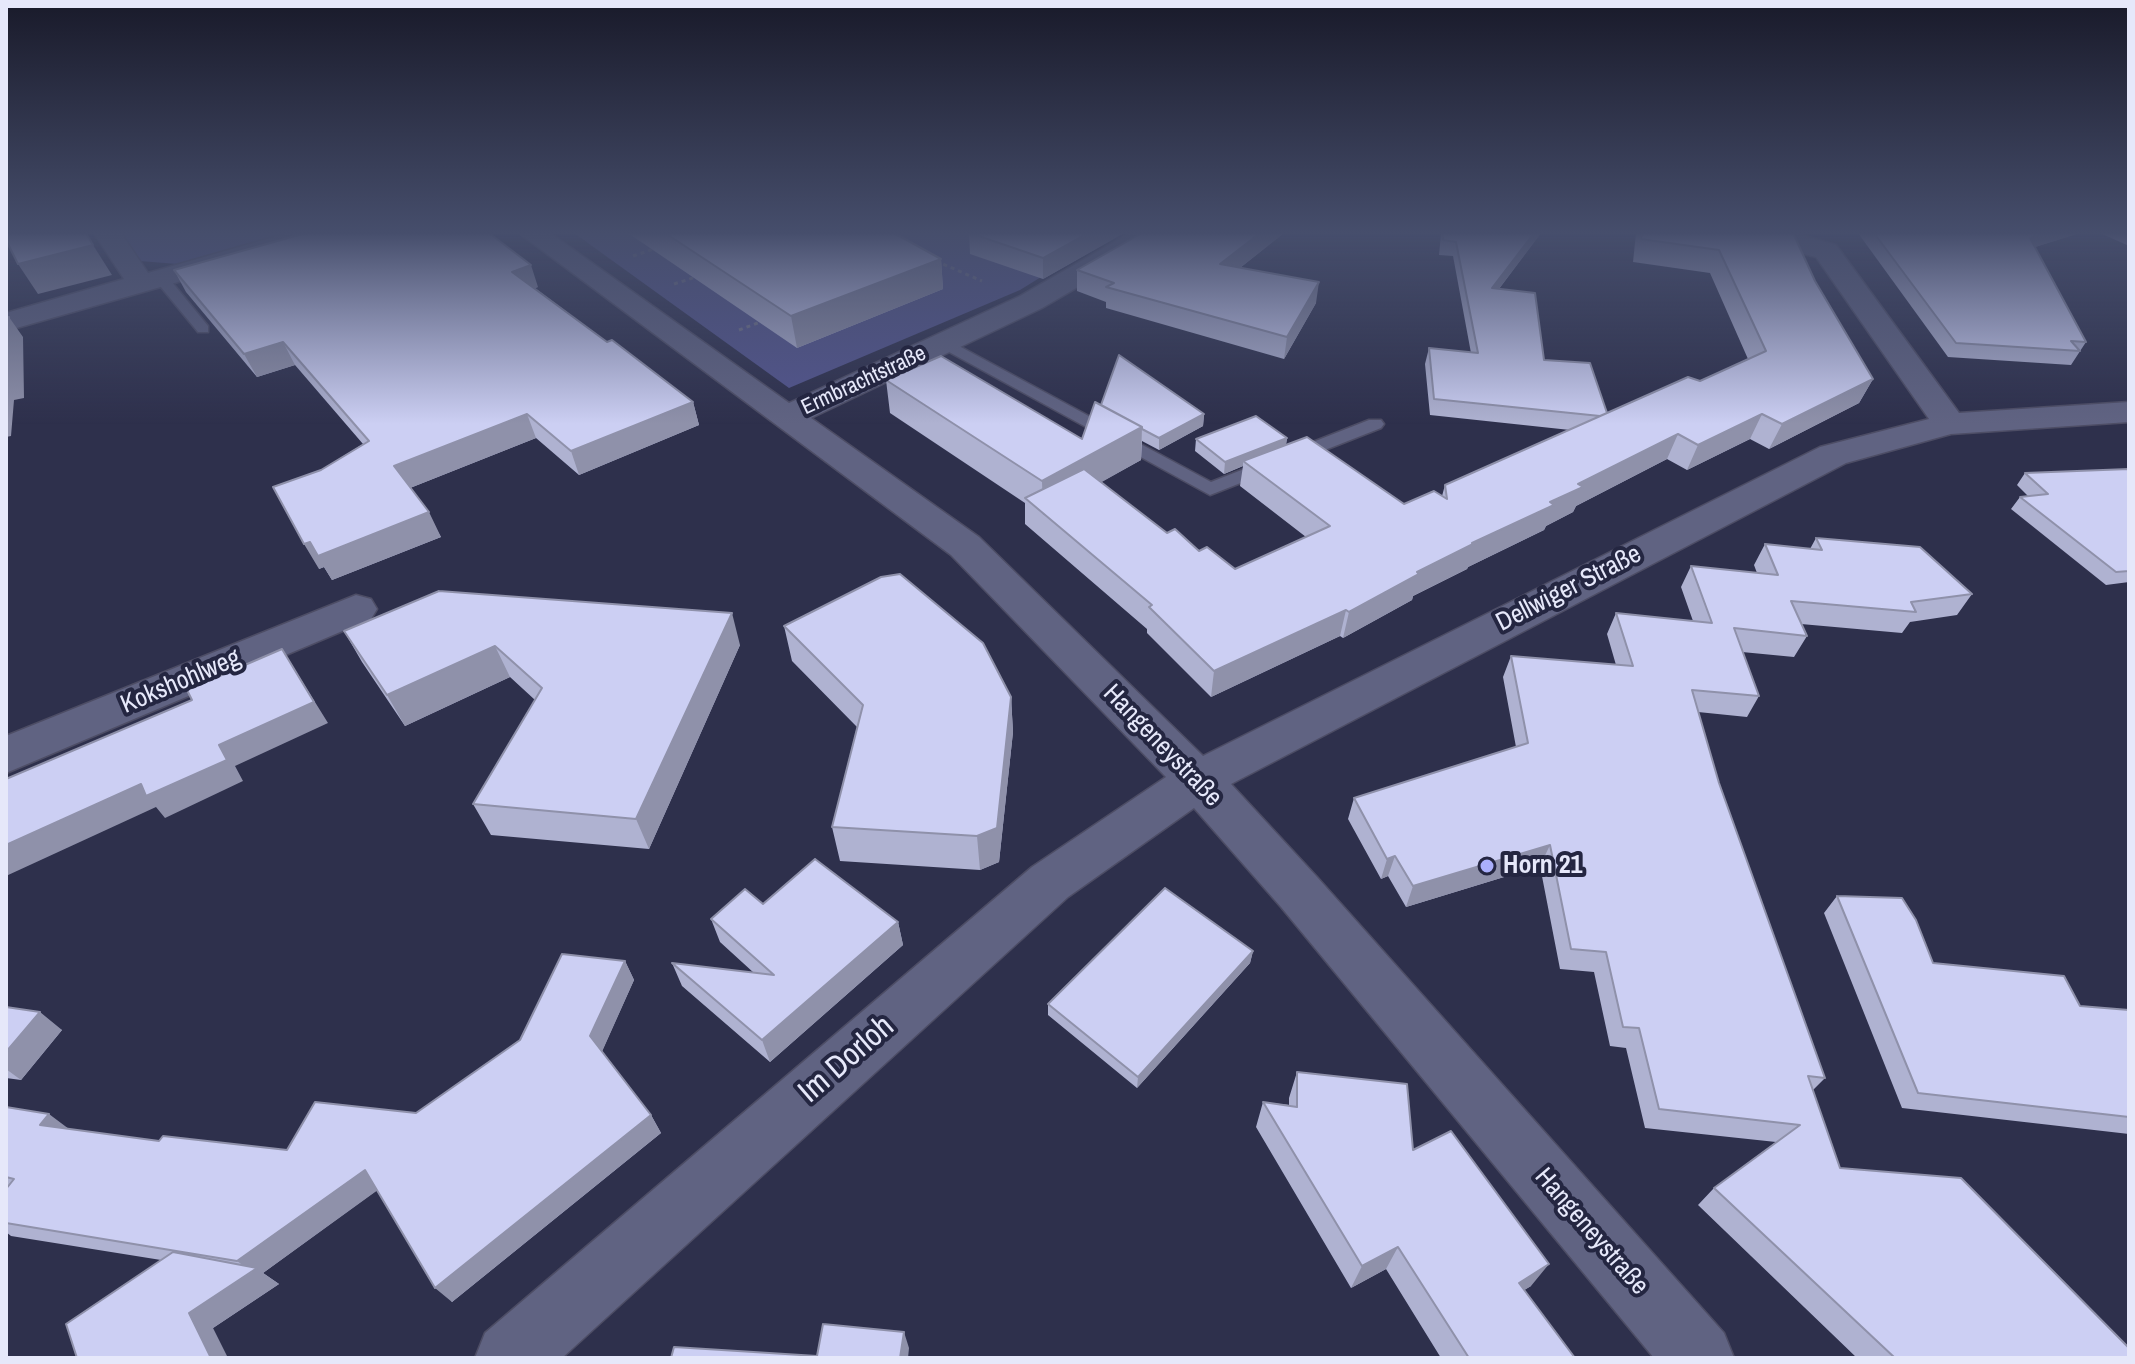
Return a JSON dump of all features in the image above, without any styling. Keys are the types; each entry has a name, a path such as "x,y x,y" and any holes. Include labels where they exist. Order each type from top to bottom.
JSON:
{"street":[{"path":"6,322 96,297"},
{"name":"Hangeneystraße","path":"621,297 965,546 1198,780 1299,892 1699,1358"},
{"name":"Ermbrachtstraße","path":"788,416 946,344 1040,297"},
{"path":"1860,297 1950,424"},
{"name":"Dellwiger Straße","path":"1198,780 1833,455 1950,424 2129,412"},
{"name":"Kokshohlweg","path":"6,755 356,609"},
{"name":"Im Dorloh","path":"510,1358 1050,882 1198,780"}],"lane":[{"path":"168,297 203,329"},
{"path":"946,344 1210,489 1375,424"}],"path":[{"path":"627,301 639,297"},
{"path":"1019,297 1031,302"},
{"path":"693,348 766,320"}],"shaded area":[{"path":"662,297 1004,297 789,388"}],"building":[{"path":"196,297 545,297 607,342 612,340 693,402 571,451 527,414 394,466 429,512 318,556 310,542 304,544 273,487 321,470 369,441 283,342 244,354"},
{"path":"762,297 842,297 791,316"},
{"path":"1141,297 1310,297 1287,337"},
{"path":"1467,297 1535,297 1544,360 1590,363 1607,413 1600,416 1434,399 1429,348 1478,353"},
{"path":"1741,297 1824,297 1873,379 1782,424 1762,414 1698,445 1678,434 1578,484 1583,487 1550,502 1554,505 1472,543 1475,543 1417,572 1419,574 1349,612 1346,610 1214,671 1149,607 1152,605 1025,498 1084,469 1167,533 1175,529 1199,551 1207,547 1235,569 1330,526 1243,461 1307,437 1404,504 1434,491 1447,499 1445,485 1688,377 1700,381 1766,351"},
{"path":"1921,297 2062,297 2086,342 2071,341 2080,351 1956,343"},
{"path":"9,317 9,377 6,377 6,318"},
{"path":"1119,355 1204,414 1159,438 1101,405"},
{"path":"941,356 1082,439 1095,402 1142,427 1042,481 886,380"},
{"path":"1256,416 1287,438 1225,462 1196,439"},
{"path":"2129,469 2129,571 2116,572 2020,497 2048,494 2025,473"},
{"path":"1816,538 1920,547 1972,594 1911,602 1916,612 1791,601 1807,636 1734,628 1759,696 1692,690 1719,783 1825,1078 1808,1076 1840,1168 1961,1178 2129,1348 2129,1358 1895,1358 1714,1188 1800,1125 1659,1109 1639,1028 1623,1027 1606,952 1571,949 1550,845 1413,886 1395,856 1387,859 1354,798 1528,743 1511,656 1633,666 1616,613 1712,623 1691,566 1778,575 1765,544 1822,550"},
{"path":"900,574 983,643 1011,697 997,828 977,836 832,827 863,705 784,626 881,577"},
{"path":"439,591 732,613 636,819 473,804 542,688 495,646 387,695 344,631"},
{"path":"282,649 314,702 219,745 227,760 146,796 141,784 6,845 6,779 192,700 187,690"},
{"path":"815,859 898,922 762,1040 672,963 774,975 711,919 745,889 763,904"},
{"path":"1165,888 1253,951 1138,1077 1048,1004"},
{"path":"1837,896 1902,898 1916,920 1933,963 2064,976 2080,1006 2129,1010 2129,1117 1918,1093"},
{"path":"562,954 625,961 590,1036 651,1115 435,1288 365,1170 237,1261 6,1223 6,1189 14,1179 6,1177 6,1107 49,1114 40,1125 159,1141 163,1136 287,1150 315,1102 416,1113 520,1040"},
{"path":"6,1007 40,1012 6,1052"},
{"path":"1297,1072 1407,1084 1413,1150 1451,1131 1549,1264 1519,1283 1575,1358 1469,1358 1398,1247 1362,1266 1263,1102 1297,1107"},
{"path":"173,1252 257,1268 189,1313 211,1358 77,1358 66,1324"},
{"path":"823,1324 904,1332 900,1358 671,1358 674,1347 817,1356"}],"place":[{"name":"Horn 21","path":"1487,866"}]}
